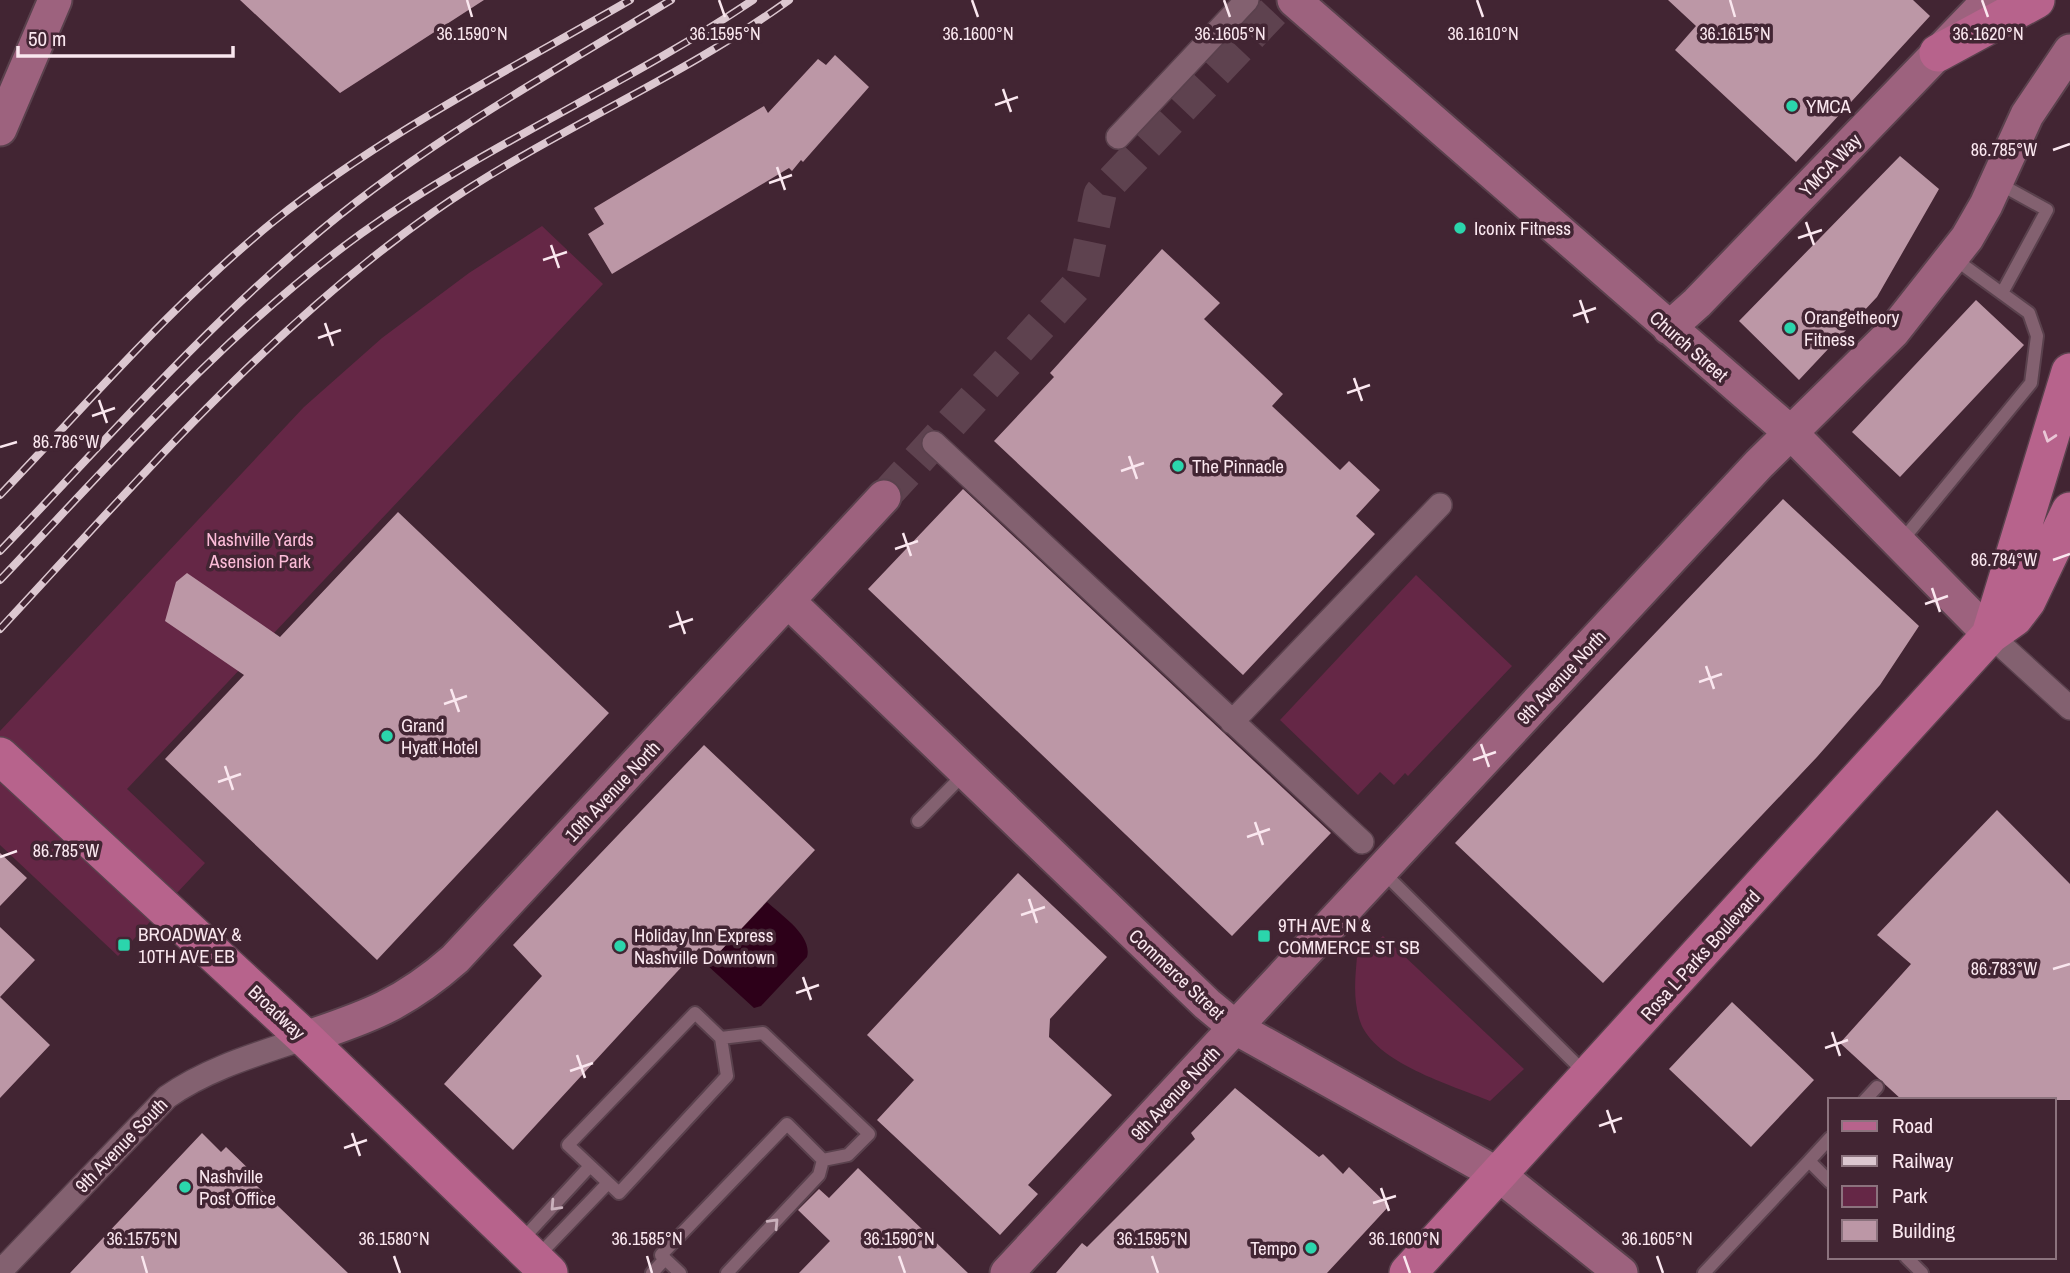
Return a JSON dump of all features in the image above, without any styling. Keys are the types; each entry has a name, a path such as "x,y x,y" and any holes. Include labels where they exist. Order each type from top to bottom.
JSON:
{"main road":[{"path":"1938,52 2036,0"},
{"name":"Rosa L Parks Boulevard","path":"1990,635 2070,372"},
{"name":"Rosa L Parks Boulevard","path":"1408,1273 1990,635 2014,618 2027,601 2068,519"},
{"name":"Broadway","path":"0,756 305,1038 534,1259"}],"street":[{"path":"1118,137 1247,0"},
{"name":"Church Street","path":"1294,0 1790,432 1990,635 2070,708"},
{"name":"YMCA Way","path":"1669,328 1697,303 1989,0"},
{"path":"0,130 46,5"},
{"name":"9th Avenue North","path":"1007,1273 1790,432 1893,331 1967,238 2027,115 2070,51"},
{"path":"934,443 1362,842"},
{"name":"10th Avenue North","path":"305,1038 394,1005 421,988 454,960 884,497"},
{"path":"1232,722 1440,505"},
{"name":"Commerce Street","path":"789,602 1207,1004 1236,1028 1499,1175 1621,1273"},
{"name":"9th Avenue South","path":"0,1272 167,1097 192,1081 235,1062 305,1038"}],"lane":[{"path":"1996,182 2047,210 2002,293"},
{"path":"1899,543 2031,383 2036,336 2029,313 1952,256"},
{"path":"918,821 967,771"},
{"path":"1381,871 1589,1077"},
{"path":"695,1013 721,1038 727,1076 619,1193 569,1145 695,1013"},
{"path":"721,1038 763,1033 869,1134 848,1155 823,1160"},
{"path":"1867,1098 1877,1087"},
{"path":"680,1273 661,1255 787,1124 823,1160"},
{"path":"1704,1273 1828,1140"},
{"path":"727,1273 819,1175 823,1160"},
{"path":"1809,1161 1828,1180"},
{"path":"534,1259 590,1166"},
{"path":"534,1259 608,1183"},
{"path":"652,1273 665,1259"},
{"path":"1908,1259 1922,1273"}],"green space":[{"name":"Nashville Yards Asension Park","path":"542,226 603,284 127,789 205,863 118,956 0,845 0,731 304,407 382,338 469,273"},
{"path":"1416,575 1512,666 1408,776 1405,773 1394,785 1380,772 1358,795 1280,720"},
{"path":"1383,936 1524,1069 1490,1101 1397,1061 1368,1036 1356,1005 1357,957"}],"shaded area":[{"path":"767,902 801,934 808,949 807,957 761,1006 754,1008 707,965"}],"building":[{"path":"240,0 484,0 340,93"},
{"name":"YMCA","path":"1668,0 1913,0 1930,16 1796,162 1675,50 1696,26"},
{"path":"835,55 869,87 803,162 801,160 792,171 789,168 612,274 588,234 604,224 594,208 764,106 768,113 818,59 826,65"},
{"path":"1900,156 1939,189 1877,297 1799,380 1739,321"},
{"name":"The Pinnacle","path":"1162,249 1220,303 1204,319 1283,394 1272,406 1340,470 1349,461 1380,490 1356,516 1375,534 1243,675 994,441 1054,377 1050,373"},
{"path":"1976,300 2024,345 1900,477 1852,432"},
{"path":"963,489 1331,833 1232,936 868,589"},
{"path":"1783,499 1919,626 1880,685 1817,757 1603,983 1455,843"},
{"name":"Grand Hyatt Hotel","path":"398,512 609,713 377,960 165,759 244,675 165,621 176,582 187,573 280,637"},
{"name":"Holiday Inn Express Nashville Downtown","path":"704,745 815,850 712,960 699,948 513,1150 444,1084 542,976 513,945"},
{"path":"1997,810 2070,884 2070,1100 1900,1098 1840,1043 1911,964 1877,935"},
{"path":"0,853 27,878 0,906"},
{"path":"1018,873 1107,957 1050,1019 1049,1037 1112,1095 1028,1185 1038,1194 1000,1235 877,1120 914,1080 867,1035"},
{"path":"0,927 35,960 0,997"},
{"path":"0,997 50,1045 0,1098"},
{"path":"1732,1002 1814,1080 1751,1147 1669,1069"},
{"path":"1235,1088 1319,1157 1323,1154 1343,1174 1349,1167 1389,1206 1327,1273 1056,1273 1082,1243 1087,1247 1195,1139 1191,1133"},
{"path":"202,1133 221,1152 226,1147 260,1180 256,1185 348,1273 70,1273"},
{"path":"858,1168 968,1273 799,1273 830,1241 798,1210 819,1189 829,1198"}],"tunnel":[{"path":"884,497 1082,280 1100,194 1284,0"}],"railway":[{"path":"0,495 167,319 237,252 274,221 316,189 403,131 630,0"},
{"path":"0,551 187,354 265,279 348,208 483,114 671,0"},
{"path":"0,580 173,398 218,354 312,271 409,201 656,60 753,0"},
{"path":"0,629 207,408 261,355 374,256 478,183 658,82 789,0"}],"place":[{"name":"YMCA","path":"1792,106"},
{"name":"Iconix Fitness","path":"1460,228"},
{"name":"Orangetheory Fitness","path":"1790,328"},
{"name":"The Pinnacle","path":"1178,466"},
{"name":"Grand Hyatt Hotel","path":"387,736"},
{"name":"9TH AVE N & COMMERCE ST SB","path":"1264,936"},
{"name":"BROADWAY & 10TH AVE EB","path":"124,945"},
{"name":"Holiday Inn Express Nashville Downtown","path":"620,946"},
{"name":"Nashville Post Office","path":"185,1187"},
{"name":"Tempo","path":"1311,1248"}]}
